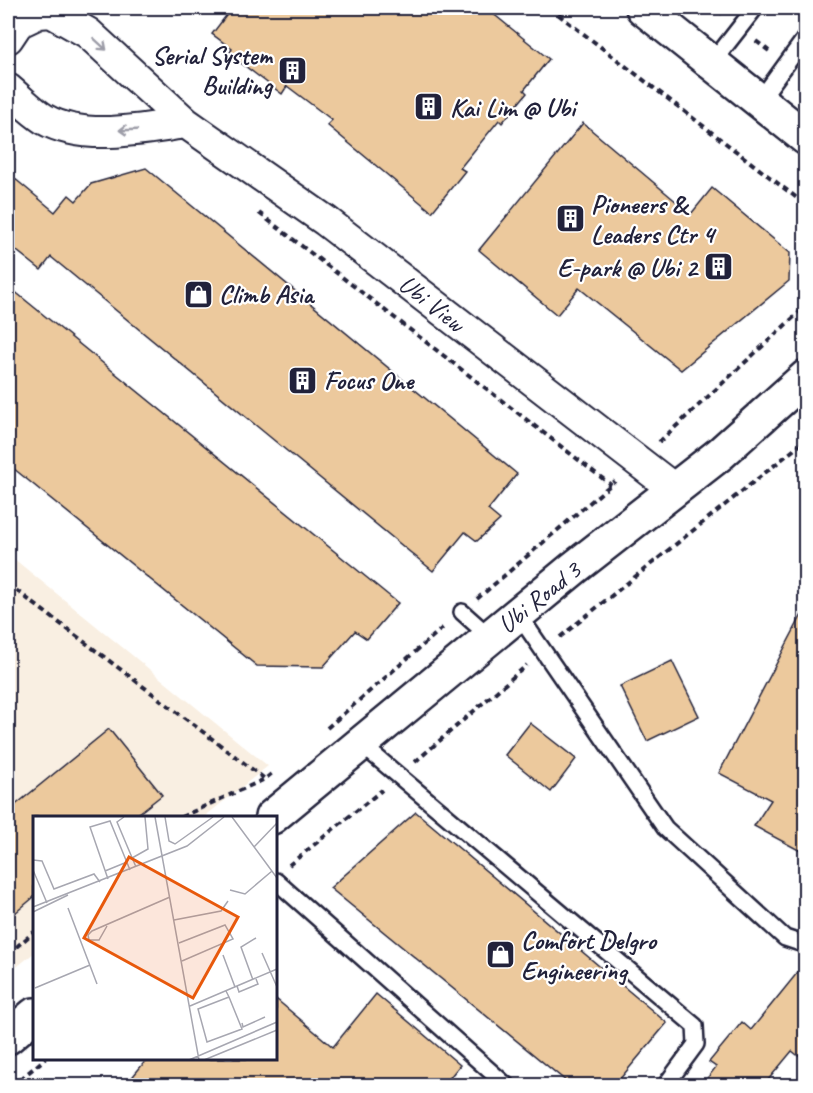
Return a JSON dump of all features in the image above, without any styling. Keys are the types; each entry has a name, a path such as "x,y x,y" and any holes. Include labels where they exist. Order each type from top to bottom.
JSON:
{"street":[{"path":"644,8 806,138"},
{"name":"Ubi View","path":"8,38 18,23 39,13 51,12 87,33 186,123 335,228 674,489"},
{"path":"11,98 44,119 82,131 136,129 186,123"},
{"name":"Ubi Road 3","path":"273,816 518,614 720,454 806,377"},
{"path":"8,1037 33,1016"}],"lane":[{"path":"712,63 755,8"},
{"path":"760,100 806,37"},
{"path":"462,612 490,637"},
{"path":"518,614 665,828 785,938 806,945"},
{"path":"361,744 695,1026 696,1044 665,1086"},
{"path":"278,883 507,1086"}],"path":[{"path":"550,8 806,205"},
{"path":"713,8 786,64"},
{"path":"250,206 611,485"},
{"path":"322,733 611,485 806,306"},
{"path":"8,585 265,779"},
{"path":"183,816 265,779 279,768"},
{"path":"8,954 33,933"},
{"path":"12,1086 45,1060"}],"shaded area":[{"path":"8,554 268,766 205,816 33,816 33,954 8,974"}],"building":[{"name":"Kai Lim @ Ubi","path":"232,8 486,8 549,59 524,90 527,93 502,123 499,120 460,168 465,171 432,212 327,125 332,120 287,86 282,94 229,54 232,49 212,34"},
{"path":"583,123 691,214 712,188 790,253 789,281 681,370 579,288 557,315 479,250"},
{"path":"146,168 517,474 488,510 500,520 477,541 465,532 433,571 51,257 41,270 8,244 8,173 55,212 69,195 76,201 91,184"},
{"path":"8,286 398,603 367,639 355,631 323,667 257,666 8,464"},
{"path":"806,607 806,854 754,826 771,800 719,773"},
{"path":"672,661 699,716 647,741 620,686"},
{"path":"530,723 576,759 551,792 505,755"},
{"path":"109,729 162,795 135,816 33,816 33,898 8,919 8,811"},
{"name":"Comfort Delgro Engineering","path":"416,812 667,1023 614,1086 572,1086 330,888"},
{"path":"806,962 806,1062 792,1051 763,1086 701,1086 716,1067 709,1062 742,1022 751,1030"},
{"path":"376,994 460,1065 443,1086 125,1086 146,1060 278,1060 278,1001 333,1047"}],"place":[{"name":"Serial System Building","path":"293,70"},
{"name":"Kai Lim @ Ubi","path":"429,107"},
{"name":"Pioneers & Leaders Ctr 4","path":"570,219"},
{"name":"E-park @ Ubi 2","path":"718,267"},
{"name":"Climb Asia","path":"198,294"},
{"name":"Focus One","path":"303,380"},
{"name":"Comfort Delgro Engineering","path":"500,955"}]}
